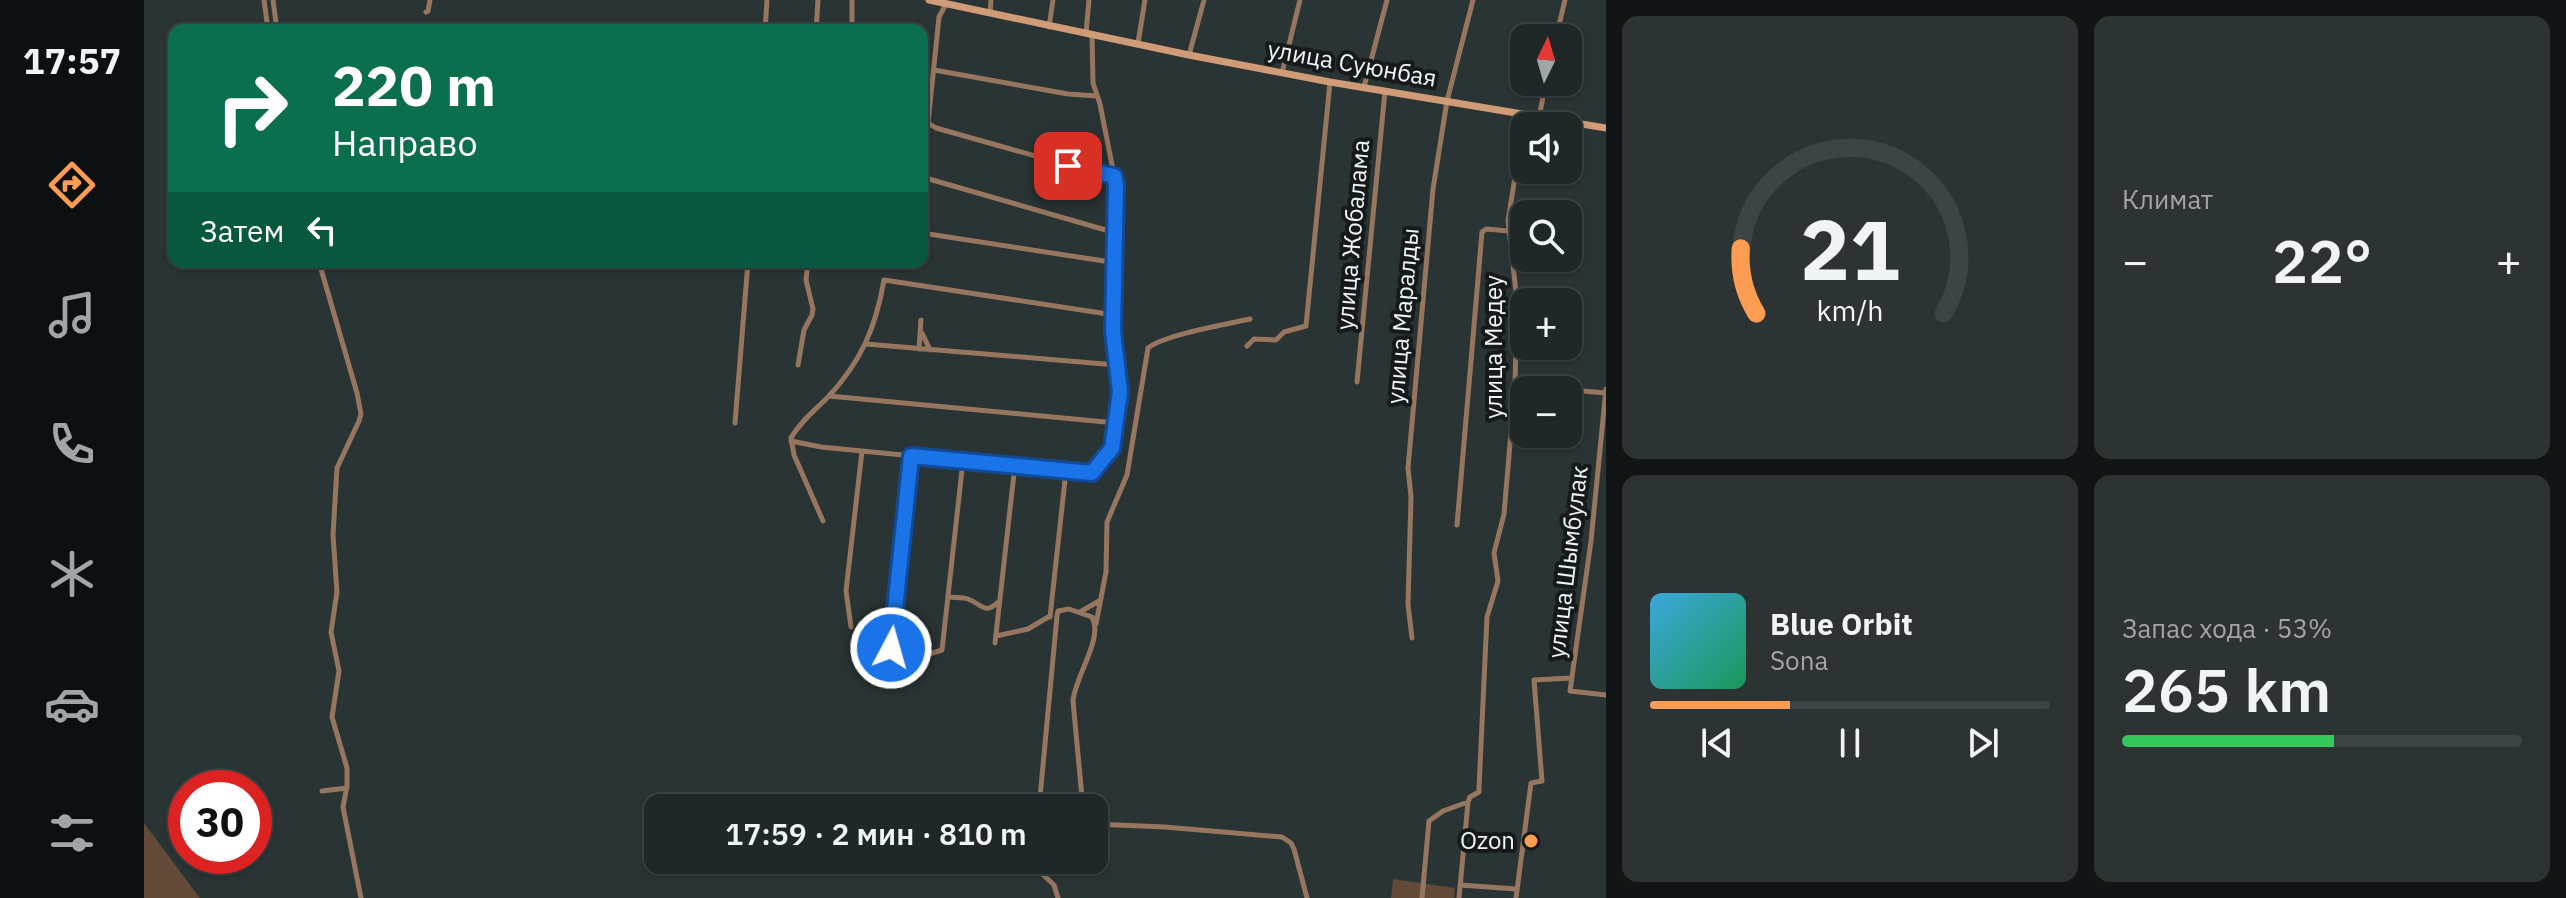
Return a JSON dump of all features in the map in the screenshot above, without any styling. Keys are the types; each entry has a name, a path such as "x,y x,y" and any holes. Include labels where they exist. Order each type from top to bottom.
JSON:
{"street":[{"path":"264,0 267,24"},
{"path":"273,0 276,24"},
{"path":"426,12 430,0"},
{"path":"765,24 767,0"},
{"path":"816,24 818,0"},
{"path":"852,0 852,24"},
{"name":"улица Суюнбая","path":"929,0 1282,73 1513,112"},
{"path":"990,13 991,0"},
{"path":"1049,27 1053,0"},
{"path":"791,441 862,451 1092,473 1112,448 1120,392 1114,315 1116,185 1093,83 1089,0"},
{"path":"1138,43 1145,0"},
{"path":"1189,55 1204,0"},
{"path":"1282,73 1300,0"},
{"path":"1364,87 1387,0"},
{"name":"улица Маралды","path":"1412,638 1408,604 1411,497 1408,468 1433,189 1447,101 1473,0"},
{"path":"1559,24 1565,0"},
{"path":"928,111 941,2"},
{"path":"934,70 1068,94 1097,96"},
{"path":"1247,346 1254,339 1276,340 1288,330 1306,326 1330,82"},
{"name":"улица Жобалама","path":"1357,382 1385,91"},
{"path":"928,123 936,128 1114,176"},
{"name":"улица Суюнбая","path":"1582,124 1606,128"},
{"path":"928,179 1116,233"},
{"name":"улица Медеу","path":"1513,184 1509,231 1517,301 1515,376"},
{"path":"1457,525 1482,232 1486,229 1509,231"},
{"path":"928,234 1104,261 1115,259"},
{"path":"321,268 361,414 337,468 333,535 337,592 331,632 339,683 332,717 344,750 348,777 343,807 361,898"},
{"path":"735,423 748,268"},
{"path":"798,365 804,330 812,315 806,280 807,268"},
{"path":"823,521 802,476 791,441 802,422 853,368 865,344 886,279 1114,315"},
{"path":"1082,794 1073,701 1095,636 1106,572 1107,522 1127,475 1148,348 1175,335 1250,319"},
{"path":"919,349 921,320"},
{"path":"921,331 930,350"},
{"path":"865,344 1116,365"},
{"path":"1582,390 1606,392"},
{"name":"улица Шымбулак","path":"1606,392 1591,541 1570,691 1606,695"},
{"path":"829,396 1116,423"},
{"name":"улица Медеу","path":"1459,898 1468,802 1479,792 1487,617 1498,581 1494,553 1504,514 1510,444"},
{"path":"851,627 846,591 862,451"},
{"path":"911,456 891,652 886,664 942,650 963,461"},
{"path":"1015,465 995,639 1017,633 1058,611 1069,609 1092,617 1096,625"},
{"path":"1050,617 1066,471"},
{"path":"948,597 969,599 988,609 1000,600"},
{"path":"1079,612 1095,605 1100,599"},
{"path":"1040,794 1058,611"},
{"path":"1516,898 1531,783 1542,781 1533,682 1536,678 1571,678"},
{"path":"322,791 347,788"},
{"path":"1422,898 1429,821 1443,811 1468,802"},
{"path":"1108,825 1282,837 1294,849 1307,898"},
{"path":"1042,874 1054,885 1058,898"},
{"path":"1460,885 1516,889"}],"shaded area":[{"path":"144,823 168,855 168,874 182,874 200,898 144,898"},
{"path":"1393,879 1455,888 1454,898 1391,898"}],"place":[{"name":"Ozon","path":"1531,841"}],"route":[{"path":"891,648 911,456 1092,473 1112,448 1120,392 1113,331 1116,185 1114,176 1068,166"}]}
